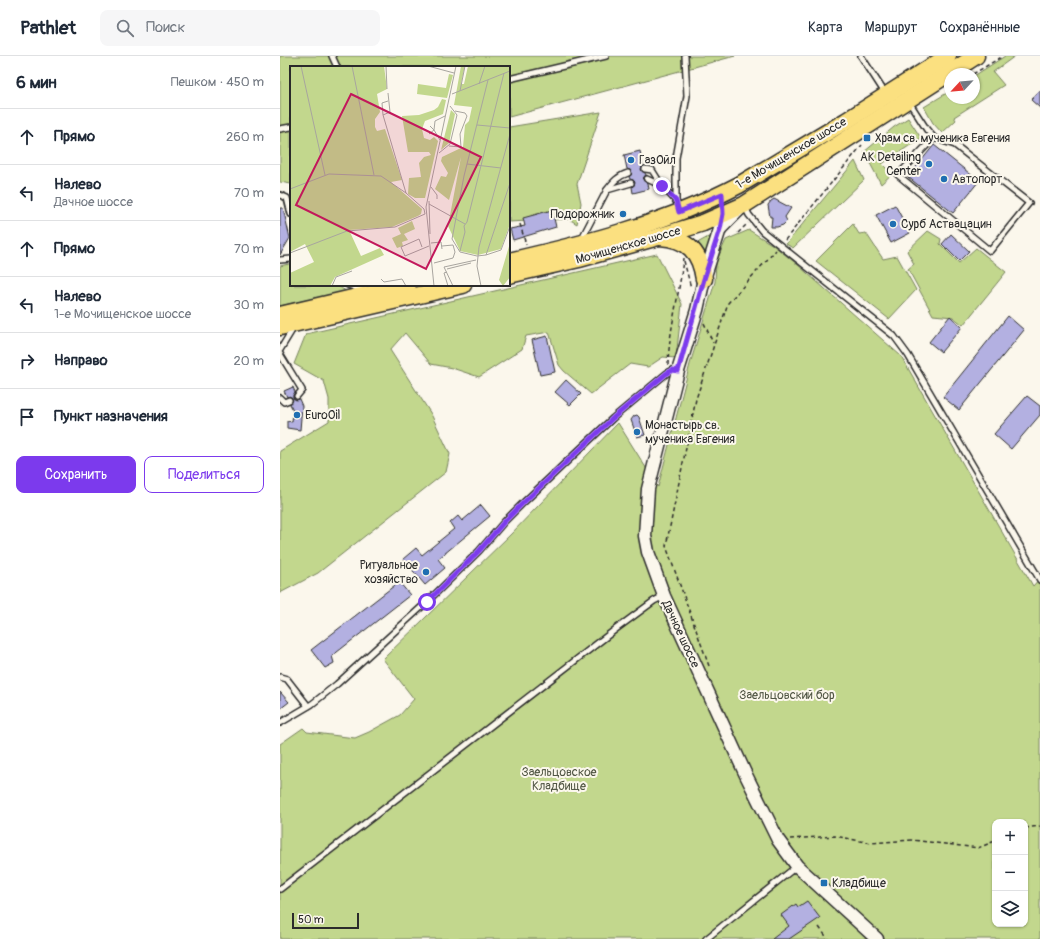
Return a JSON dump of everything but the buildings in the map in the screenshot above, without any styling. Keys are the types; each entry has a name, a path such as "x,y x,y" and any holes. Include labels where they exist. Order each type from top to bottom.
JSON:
{"main road":[{"name":"1-е Мочищенское шоссе","path":"510,262 578,246 645,225 678,207 722,194 887,96 948,56"},
{"name":"1-е Мочищенское шоссе","path":"744,205 976,56"},
{"path":"722,194 722,222"},
{"name":"Мочищенское шоссе","path":"510,275 579,259 703,223 722,222 744,205"},
{"path":"658,237 673,238 688,247 697,257 702,267 704,279"},
{"path":"280,316 404,286"},
{"path":"280,327 459,286"}],"street":[{"name":"Дачное шоссе","path":"722,222 673,372 648,489 645,536 648,552 664,596 767,820 778,840 797,866 877,939"}],"lane":[{"path":"332,56 337,66"},
{"path":"510,79 606,56"},
{"path":"678,207 676,158 687,96 685,56"},
{"path":"861,56 887,96"},
{"path":"908,100 927,130 934,138 955,145 1029,203 990,251 898,175 934,138"},
{"path":"280,129 290,127"},
{"path":"644,169 652,170 678,207"},
{"path":"578,246 607,190 615,179 628,173"},
{"path":"647,179 662,186"},
{"path":"607,190 631,183"},
{"path":"280,195 287,198 290,210"},
{"path":"744,205 752,219 762,231 894,336 908,355 1040,580"},
{"path":"280,260 290,259"},
{"path":"351,286 371,294"},
{"path":"280,350 296,324"},
{"path":"280,354 302,390 297,396"},
{"path":"280,723 308,706 337,684 421,608 479,551 523,503 613,418 673,372"},
{"path":"280,398 284,402 288,400"},
{"path":"280,889 616,629 654,601 664,596"},
{"path":"280,677 287,679 308,706"},
{"path":"706,939 797,866"}],"path":[{"path":"980,70 1002,56"},
{"path":"709,667 666,546 696,399 728,303 780,246 861,146 867,141"},
{"path":"738,233 752,219"},
{"path":"520,224 526,249"},
{"path":"673,372 668,349 681,282 683,257 688,247"},
{"path":"1028,828 1040,826"},
{"path":"793,845 788,839 835,836 871,843 912,840 978,848 992,842"},
{"path":"819,927 828,939"}],"green space":[{"path":"280,56 735,56 510,117 510,66 290,66 290,184 280,182"},
{"path":"1005,56 1015,56 993,72 1004,85 980,100 980,72"},
{"path":"944,95 944,104 974,104 954,117 956,120 942,133 933,123 924,107"},
{"path":"601,112 577,184 581,203 577,224 569,219 510,222 510,127"},
{"path":"908,118 921,138 882,164 892,174 881,184 864,152 894,127"},
{"path":"855,161 864,180 793,248 786,244"},
{"path":"853,224 859,234 866,233 883,259 897,256 916,290 889,319 816,261"},
{"name":"Заельцовский бор","path":"749,230 773,245 798,265 901,356 1033,586 1040,578 1040,939 280,939 280,744 303,728 307,732 355,738 400,715 414,699 383,659 511,534 618,423 658,487 690,364 715,282 716,262 726,240"},
{"path":"928,231 941,239 940,244 959,263 976,248 1006,272 963,325 953,317 933,315 908,269 914,264 907,251"},
{"path":"710,236 707,256 706,257 692,246"},
{"path":"657,254 682,304 676,358 663,357 648,367 630,364 591,394 559,365 549,332 526,336 522,349 479,377 452,368 431,364 405,333 390,350 431,414 450,454 446,472 318,573 280,593 280,451 329,421 329,399 324,381 294,364 306,334"},
{"path":"290,264 290,286 338,286 346,291 280,306 280,266"}],"place":[{"name":"Храм св. мученика Евгения","path":"867,138"},
{"name":"ГазОйл","path":"631,160"},
{"name":"АК Detailing Center","path":"929,164"},
{"name":"Автопорт","path":"944,179"},
{"name":"Подорожник","path":"623,214"},
{"name":"Сурб Аствацацин","path":"893,224"},
{"name":"EuroOil","path":"297,415"},
{"name":"Монастырь св. мученика Евгения","path":"637,432"},
{"name":"Ритуальное хозяйство","path":"426,572"},
{"name":"Кладбище","path":"824,883"}],"route":[{"path":"427,602 479,551 523,503 613,418 667,373 673,370 678,371 720,229 723,214 722,194 679,212 676,201 662,186"}],"park label":[{"name":"Заельцовское Кладбище","path":"559,779"}]}
